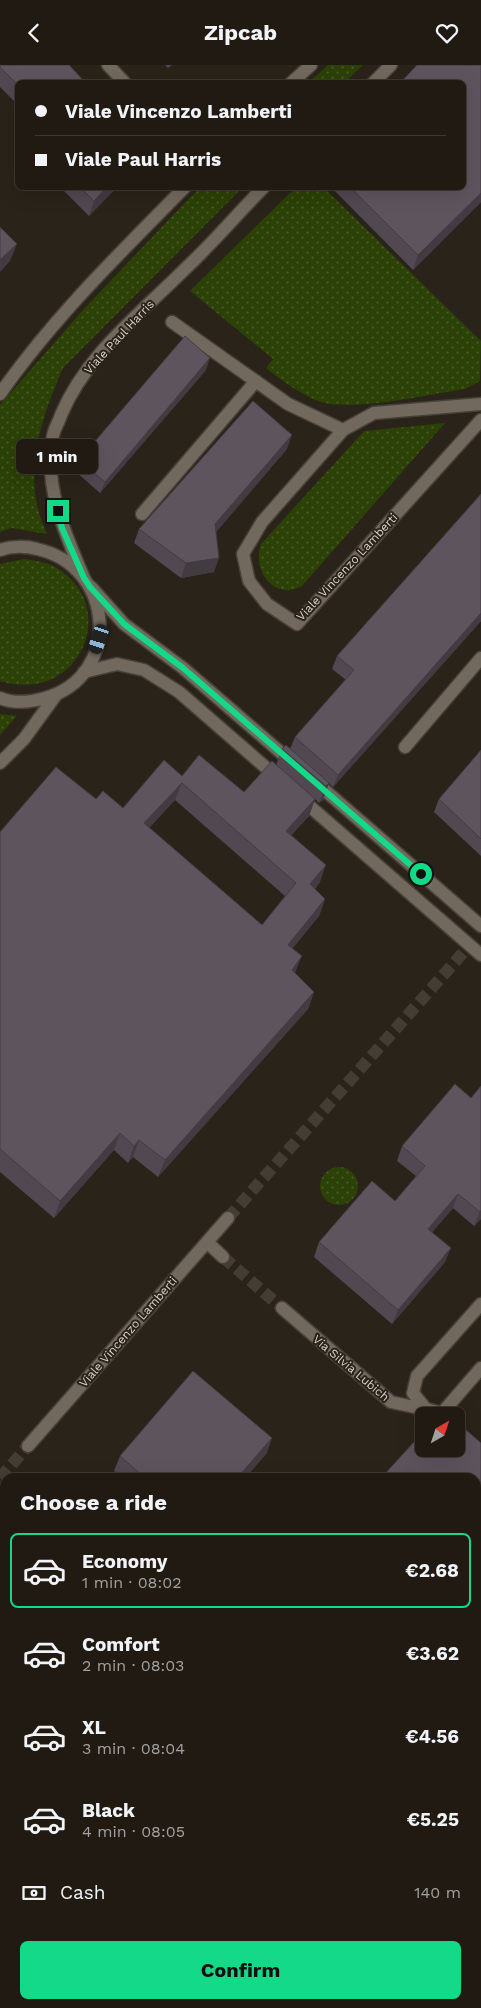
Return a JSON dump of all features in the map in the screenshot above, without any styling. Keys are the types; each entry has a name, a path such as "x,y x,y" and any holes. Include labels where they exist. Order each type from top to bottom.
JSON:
{"street":[{"path":"108,65 122,80"},
{"path":"294,80 311,65"},
{"path":"376,80 391,65"},
{"path":"0,394 27,355 92,282 182,190"},
{"name":"Viale Paul Harris","path":"0,698 31,702 56,695 71,685 84,672 93,657 100,631 97,604 62,528 51,475 53,435 70,394 87,368 125,326 187,268 261,190"},
{"path":"172,322 288,404 343,430"},
{"path":"142,514 256,381"},
{"name":"Viale Vincenzo Lamberti","path":"481,404 374,413 343,430 262,522 243,554 249,581 267,604 297,624 481,420"},
{"name":"Viale Paul Harris","path":"0,550 27,547 49,551 69,562 87,582"},
{"path":"87,582 124,624 183,668 481,926"},
{"path":"405,747 481,658"},
{"path":"84,672 117,664 144,670 178,692 481,955"},
{"name":"Viale Paul Harris","path":"0,763 24,739 56,695"},
{"name":"Viale Vincenzo Lamberti","path":"28,1446 228,1218"},
{"path":"207,1242 223,1257"},
{"path":"424,1407 413,1393 417,1376 481,1304"},
{"name":"Via Silvia Lubich","path":"282,1308 392,1402 415,1407"},
{"name":"Via Silvia Lubich","path":"447,1407 481,1368"}],"green space":[{"path":"328,65 363,65 347,80 311,80"},
{"path":"197,190 240,190 63,368 49,402 39,437 34,473 39,512 47,534 11,528 0,532 0,405 82,311"},
{"path":"293,190 326,190 481,341 480,381 465,389 369,404 332,404 318,401 278,378 266,368 273,359 190,291"},
{"path":"445,423 302,586 286,590 272,585 267,580 260,566 259,551 261,544 364,431"},
{"path":"24,559 43,562 56,567 78,587 87,608 88,629 82,649 69,667 51,679 27,685 0,681 0,564"},
{"path":"0,714 17,716 0,735"},
{"path":"339,1167 352,1173 358,1186 352,1199 339,1205 326,1199 320,1186 326,1173"}],"building":[{"path":"0,65 69,65 83,80 15,80 15,82"},
{"path":"417,65 481,65 481,193 418,255 353,190 466,190 466,80 403,80"},
{"path":"83,190 104,190 94,201"},
{"path":"0,227 17,244 0,260"},
{"path":"185,336 210,358 105,482 79,460"},
{"path":"253,401 292,435 215,524 219,558 186,563 139,529"},
{"path":"481,494 481,613 338,775 295,737 354,670 337,656"},
{"path":"286,745 329,783 326,786 282,749"},
{"path":"481,750 481,839 439,799"},
{"path":"199,755 244,792 272,761 315,799 286,831 326,865 310,884 325,899 288,945 302,956 292,970 314,992 165,1160 139,1140 134,1146 120,1133 60,1201 0,1149 0,832 56,767 96,799 103,791 123,808 164,760 182,776","holes":["182,783 296,883 262,925 144,823"]},
{"path":"455,1084 471,1098 481,1086 481,1210 480,1212 458,1194 428,1229 451,1248 398,1310 319,1242 372,1181 395,1201 425,1166 402,1146"},
{"path":"193,1371 272,1438 241,1473 139,1473 120,1456"},
{"path":"465,1429 481,1443 481,1473 386,1473 415,1441 415,1457 465,1457"}],"tunnel":[{"path":"228,1218 470,945"},
{"path":"223,1257 282,1308"},
{"path":"4,1473 28,1446"}],"route":[{"path":"58,511 62,528 84,578 124,624 183,668 421,874"}]}
